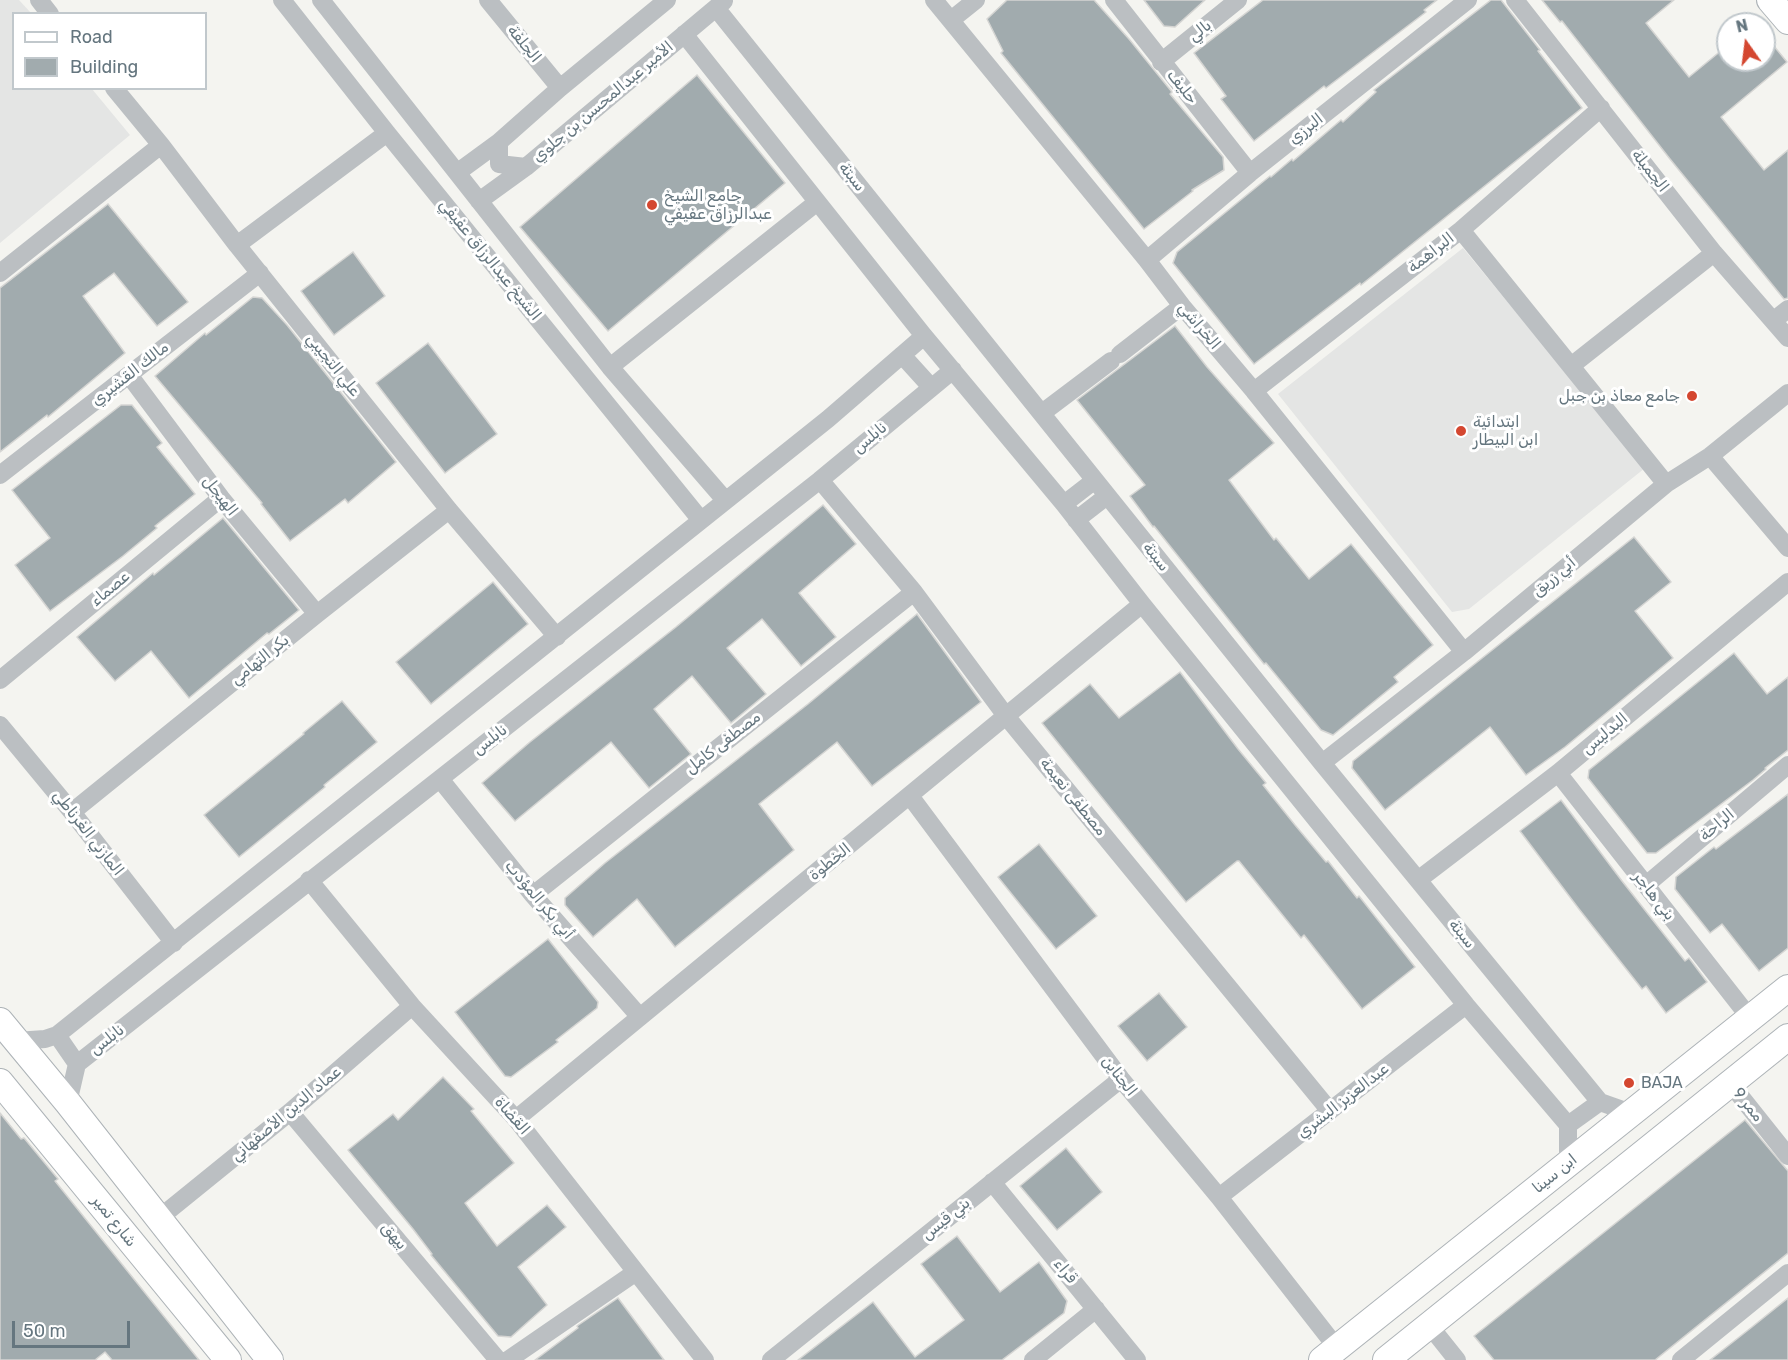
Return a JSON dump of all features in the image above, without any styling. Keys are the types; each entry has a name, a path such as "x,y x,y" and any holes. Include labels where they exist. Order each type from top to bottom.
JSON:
{"street":[{"path":"39,0 48,12"},
{"name":"الشيخ عبدالرزاق عفيفي","path":"282,0 700,519"},
{"name":"الشيخ عبدالرزاق عفيفي","path":"321,0 610,366 725,500"},
{"name":"الجلفة","path":"488,0 560,88"},
{"path":"458,172 499,142 560,88 667,0"},
{"name":"الخراشي","path":"934,0 1464,652"},
{"path":"951,20 976,0"},
{"name":"حليف","path":"1114,0 1250,173"},
{"name":"بالي","path":"1161,62 1238,0"},
{"name":"البرزي","path":"1148,261 1250,173 1468,0"},
{"name":"الجميلة","path":"1515,0 1714,253 1788,338"},
{"path":"1770,0 1788,21"},
{"name":"الأمير عبدالمحسن بن جلوي","path":"479,201 526,167 721,4"},
{"name":"سبتة","path":"721,4 1107,496 1600,1102"},
{"path":"684,34 816,203 1064,504 1466,1005 1568,1125 1568,1163"},
{"name":"علي التجيبي","path":"116,90 449,510 557,637"},
{"name":"البراهمة","path":"1254,391 1461,230 1601,108"},
{"path":"237,245 387,133"},
{"path":"499,142 499,164 526,167"},
{"path":"0,273 161,145"},
{"path":"610,366 816,203"},
{"path":"1461,230 1666,484"},
{"path":"1571,366 1714,253"},
{"name":"مالك القشيري","path":"0,475 260,273"},
{"path":"1042,413 1182,306"},
{"path":"1773,320 1788,309"},
{"path":"16,1041 45,1039 57,1035 557,637 700,519 828,418 924,336"},
{"path":"902,355 931,387"},
{"name":"نابلس","path":"68,1103 77,1064 820,480 952,370"},
{"name":"الهيجل","path":"129,375 221,498 317,614"},
{"name":"أبي زريق","path":"1322,763 1464,652 1666,484 1710,456 1788,393"},
{"path":"1710,456 1788,548"},
{"path":"683,498 702,498 706,477"},
{"name":"مصطفى نعيمة","path":"820,480 914,592 1006,716 1330,1111"},
{"path":"1064,504 1095,480"},
{"path":"1076,520 1107,496"},
{"name":"عصماء","path":"0,680 221,498"},
{"name":"بكر التهامي","path":"72,812 449,510"},
{"name":"البدليس","path":"1418,880 1558,773 1788,582"},
{"name":"مصطفى كامل","path":"533,895 914,592"},
{"name":"الخطوة","path":"516,1119 1142,604"},
{"name":"المازني الغرناطي","path":"0,725 72,812 174,943"},
{"name":"الراحة","path":"1646,885 1788,765"},
{"name":"بني هاجر","path":"1558,773 1750,1018"},
{"name":"أبي بكر المؤدب","path":"440,779 533,895 640,1017"},
{"name":"الجناين","path":"910,796 1121,1079 1219,1197 1329,1354"},
{"name":"القضاة","path":"309,880 412,1006 516,1119 705,1360"},
{"name":"ابن سينا","path":"1329,1354 1788,988"},
{"name":"عبدالعزيز البشري","path":"1219,1197 1466,1005"},
{"name":"عماد الدين الأصفهاني","path":"158,1219 290,1112 412,1006"},
{"path":"0,1021 68,1103 270,1360"},
{"path":"57,1035 77,1064"},
{"path":"1386,1360 1788,1037"},
{"name":"بني قيس","path":"771,1360 1121,1079"},
{"name":"شارع تمير","path":"0,1082 228,1360"},
{"name":"ممر 9","path":"1730,1083 1788,1156"},
{"path":"1568,1125 1600,1102 1631,1113"},
{"name":"بيهق","path":"290,1112 498,1360"},
{"name":"قراء","path":"992,1182 1137,1360"},
{"path":"508,1360 636,1272"},
{"path":"1681,1360 1788,1273"},
{"path":"1033,1360 1096,1309"},
{"path":"211,1339 237,1319"},
{"path":"1429,1325 1456,1360"}],"shaded area":[{"path":"0,0 19,0 30,12 12,12 12,90 93,90 130,135 0,243"},
{"name":"ابتدائية ابن البيطار","path":"1463,248 1645,468 1469,609 1452,612 1278,394"}],"building":[{"path":"1007,0 1094,0 1129,39 1172,92 1170,94 1223,157 1224,170 1192,190 1144,229 1001,53 1003,51 987,19"},
{"path":"1144,0 1205,0 1175,27 1164,26"},
{"path":"1263,0 1437,0 1424,10 1426,12 1326,88 1324,86 1254,141 1221,99 1226,96 1194,53"},
{"path":"1491,0 1501,0 1582,108 1361,285 1360,283 1254,364 1173,263 1177,252 1270,176 1292,159 1293,161 1341,120 1343,122 1376,92 1374,90"},
{"path":"1542,0 1674,0 1646,23 1689,77 1716,55 1716,72 1775,72 1721,117 1764,170 1788,150 1788,298 1784,299 1562,21 1560,22"},
{"path":"1776,49 1787,62 1776,71"},
{"name":"جامع الشيخ عبدالرزاق عفيفي","path":"697,75 785,183 608,331 520,227"},
{"path":"108,204 188,302 157,326 114,273 83,296 125,353 48,417 47,415 0,452 0,288"},
{"path":"353,252 385,296 334,335 301,291"},
{"path":"253,297 262,298 287,325 396,462 348,503 345,499 290,541 262,503 155,376 205,333 206,335"},
{"path":"1175,326 1207,367 1274,443 1229,480 1274,540 1276,538 1309,579 1351,544 1433,645 1394,677 1398,682 1333,735 1321,730 1266,663 1264,664 1153,527 1130,496 1145,485 1077,400"},
{"path":"428,343 497,434 445,473 376,383"},
{"path":"121,405 132,405 162,443 157,447 195,494 155,526 157,528 123,556 50,611 15,565 50,538 12,490"},
{"path":"823,505 856,544 799,593 836,637 801,666 762,619 727,648 766,694 731,723 692,676 654,709 691,754 649,788 611,742 515,821 482,783"},
{"path":"223,518 299,610 269,634 267,633 189,698 151,651 115,681 77,637"},
{"path":"1634,537 1671,582 1635,611 1673,658 1565,747 1526,775 1490,727 1385,810 1352,768 1353,761"},
{"path":"493,582 528,624 431,704 396,662"},
{"path":"917,614 981,702 872,786 837,742 759,804 794,850 675,947 637,899 593,937 565,905 565,898 605,863 808,704"},
{"path":"1734,653 1767,694 1788,677 1788,750 1753,780 1656,853 1647,853 1588,778 1589,770"},
{"path":"1180,672 1266,783 1263,785 1357,898 1359,896 1415,967 1362,1009 1304,935 1301,938 1239,861 1186,902 1042,723 1090,684 1119,718"},
{"path":"342,701 377,742 239,857 204,815"},
{"path":"1788,794 1788,948 1759,971 1722,924 1710,933 1675,889 1676,877"},
{"path":"1561,800 1685,961 1689,958 1707,982 1666,1013 1646,986 1642,989 1520,831"},
{"path":"1039,844 1097,916 1056,949 998,877"},
{"path":"548,939 598,1002 597,1008 556,1040 558,1042 511,1077 505,1076 455,1012"},
{"path":"1159,993 1187,1027 1147,1061 1118,1026"},
{"path":"443,1077 474,1109 471,1111 514,1163 465,1203 497,1246 547,1205 566,1227 518,1267 547,1305 511,1337 498,1336 348,1150 393,1114 398,1120"},
{"path":"0,1113 58,1179 55,1181 199,1360 112,1360 105,1352 95,1360 0,1360"},
{"path":"1745,1120 1788,1171 1788,1253 1655,1360 1494,1360 1474,1336"},
{"path":"1066,1148 1102,1192 1057,1230 1020,1186"},
{"path":"957,1236 1000,1292 1039,1262 1067,1301 1064,1313 1002,1360 798,1360 873,1302 915,1357 964,1320 921,1264"},
{"path":"618,1298 664,1360 535,1360 578,1328 577,1326"},
{"path":"1788,1298 1788,1360 1710,1360 1752,1327"}],"place":[{"name":"جامع الشيخ عبدالرزاق عفيفي","path":"652,205"},
{"name":"جامع معاذ بن جبل","path":"1692,396"},
{"name":"ابتدائية ابن البيطار","path":"1461,431"},
{"name":"BAJA","path":"1629,1083"}]}
